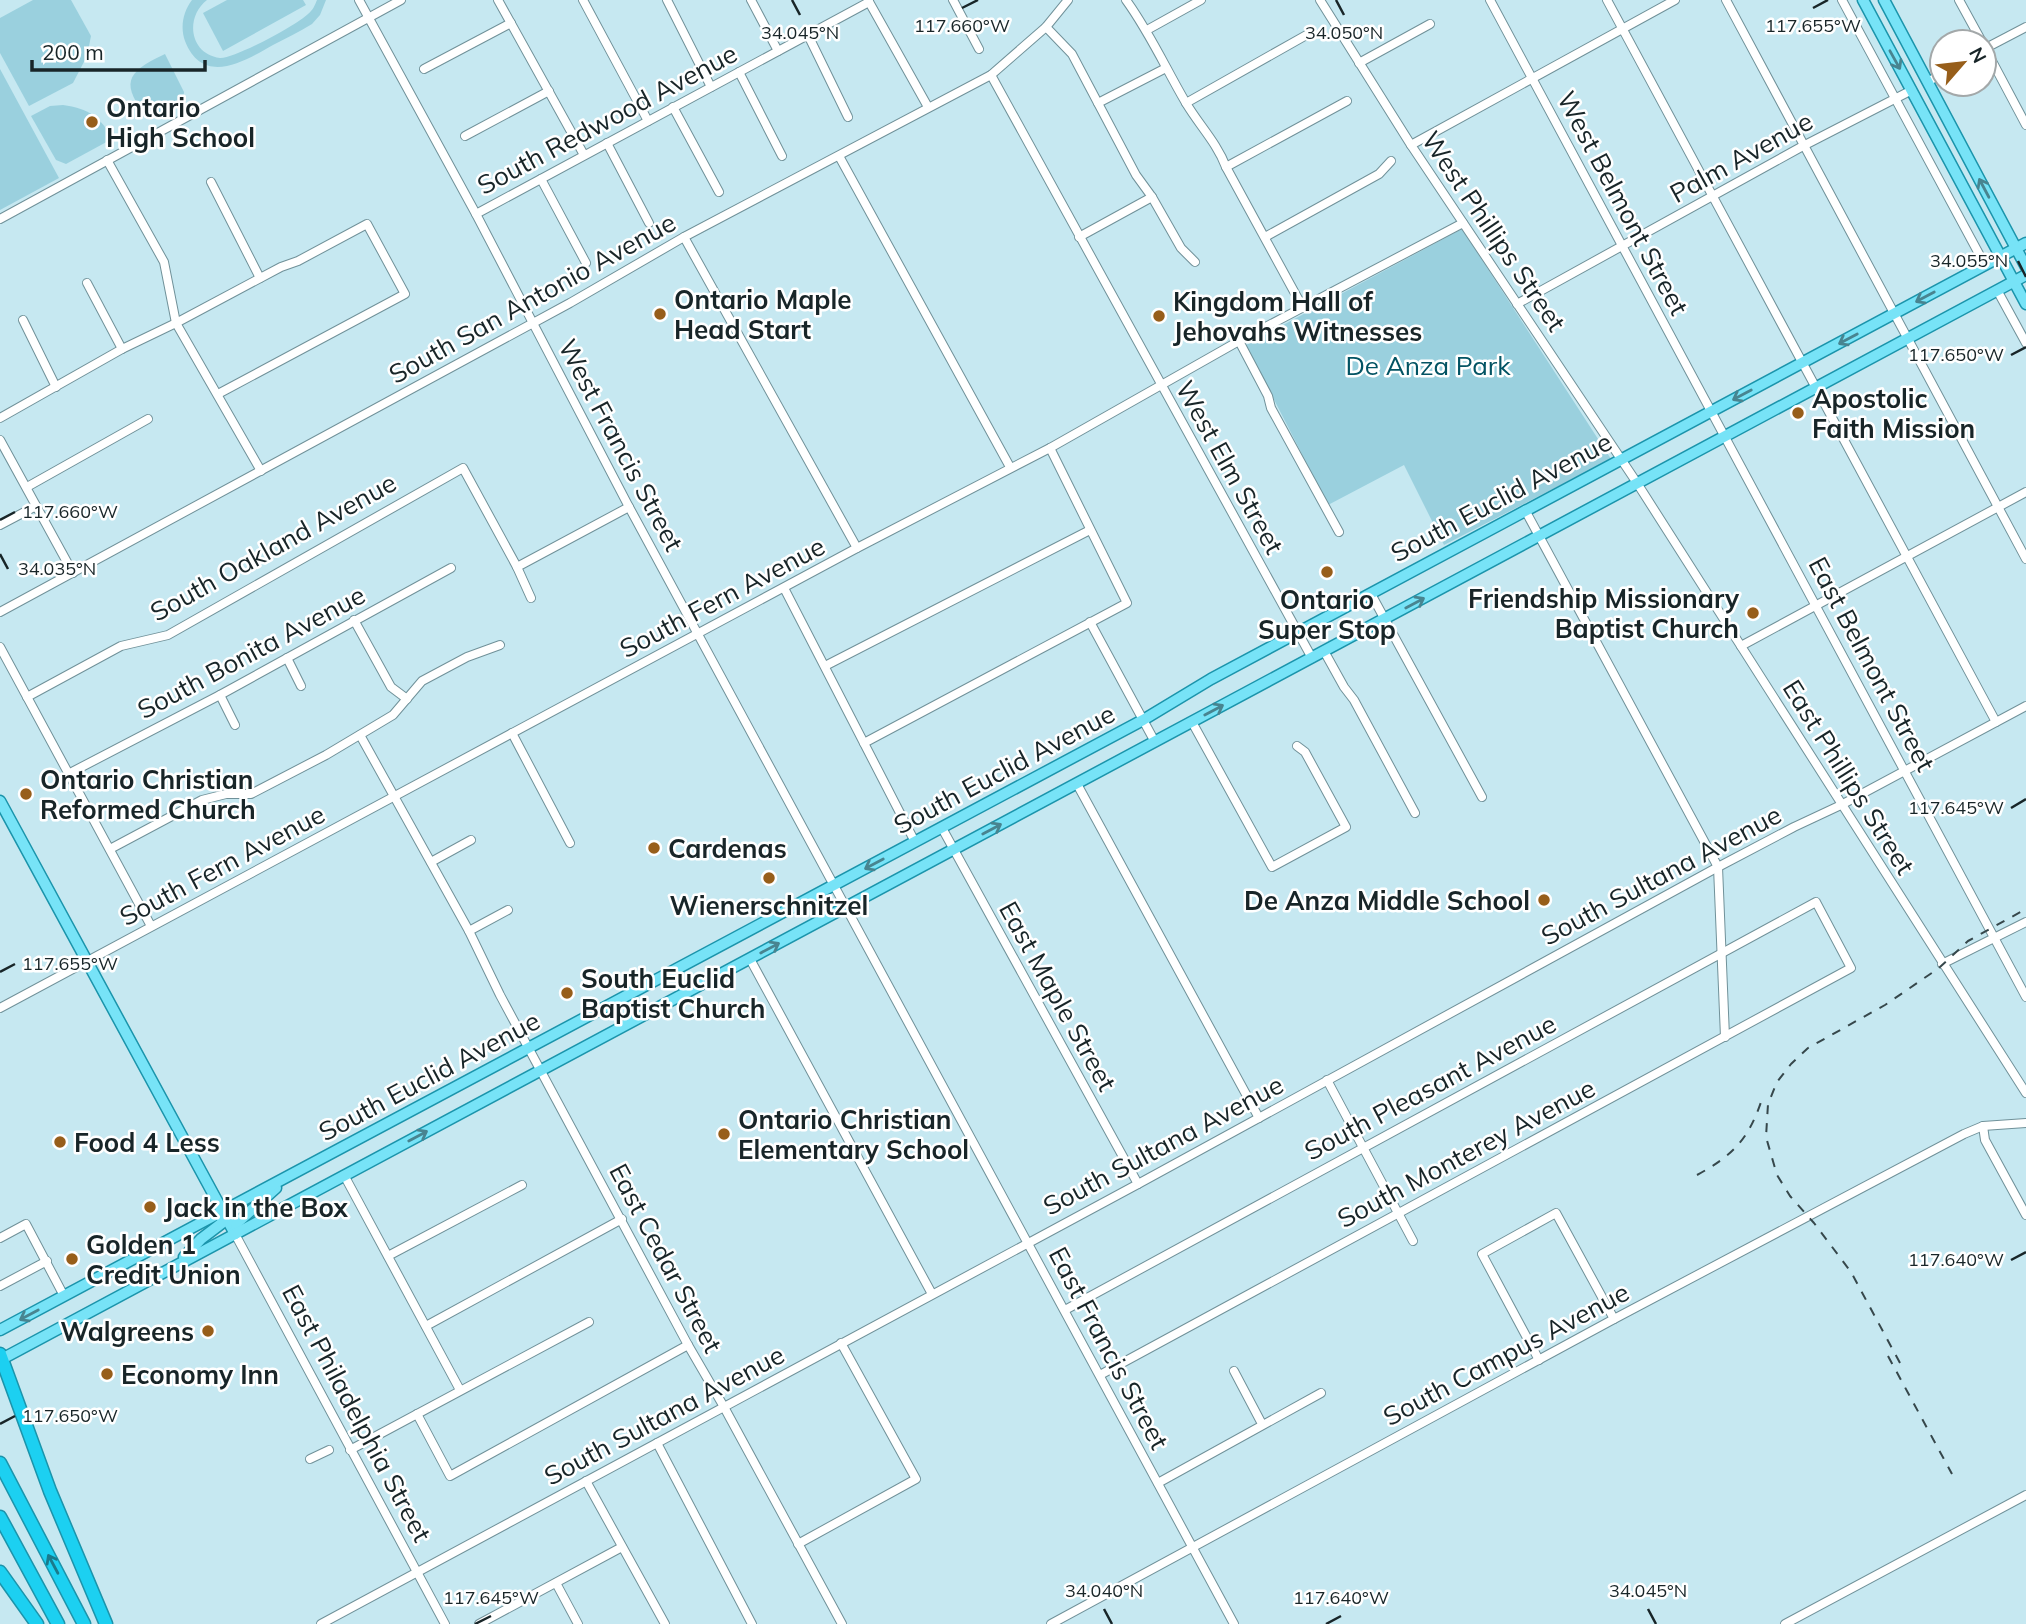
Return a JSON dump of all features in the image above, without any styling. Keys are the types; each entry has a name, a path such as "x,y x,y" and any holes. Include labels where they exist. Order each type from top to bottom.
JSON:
{"highway":[{"path":"1,1358 50,1491 106,1624"},
{"path":"0,1463 84,1624"},
{"path":"0,1517 58,1624"},
{"path":"0,1572 37,1624"}],"main road":[{"path":"1863,0 2026,304"},
{"path":"1884,0 1928,82"},
{"path":"1937,98 2021,246 2024,264"},
{"name":"South Euclid Avenue","path":"0,1330 836,885 1143,720 1298,632 2021,246"},
{"name":"South Euclid Avenue","path":"1,1358 165,1272 232,1229 344,1175 848,908 953,849 2026,275"},
{"path":"0,801 232,1229 277,1187 304,1168"},
{"path":"685,965 695,988"},
{"path":"376,1130 387,1152"},
{"path":"165,1272 209,1232 221,1225 223,1212"}],"street":[{"name":"West Francis Street","path":"359,0 629,507 848,908"},
{"path":"0,219 401,0"},
{"path":"498,0 584,155"},
{"path":"583,0 648,121"},
{"path":"667,0 711,87"},
{"path":"751,0 778,51"},
{"path":"953,0 979,49"},
{"name":"South San Antonio Avenue","path":"0,612 533,324 684,237 991,75 1046,27 1068,0"},
{"path":"1126,0 1147,30 1200,126 1220,149 1226,167 1303,308"},
{"path":"1147,30 1201,0"},
{"name":"West Phillips Street","path":"1320,0 1411,145 1637,484"},
{"name":"West Belmont Street","path":"1490,0 1719,425"},
{"path":"1607,0 1996,722"},
{"path":"1411,145 1675,0"},
{"path":"1726,0 2026,559"},
{"path":"1842,0 1985,265"},
{"path":"1959,0 1974,28"},
{"path":"869,1 928,107"},
{"name":"South Redwood Avenue","path":"475,214 869,1"},
{"path":"424,69 510,23"},
{"path":"1359,63 1430,24"},
{"path":"1046,27 1072,54 1136,175 1181,248 1195,262"},
{"path":"1998,40 2026,27"},
{"path":"1186,103 1310,33"},
{"path":"808,35 848,117"},
{"path":"1098,103 1166,68"},
{"path":"739,72 782,156"},
{"path":"1998,72 2026,125"},
{"name":"West Elm Street","path":"991,75 1312,658"},
{"name":"Palm Avenue","path":"1517,304 1803,146 1912,90"},
{"path":"465,136 549,91"},
{"path":"1226,167 1347,101"},
{"path":"673,107 719,192"},
{"path":"607,143 649,223"},
{"path":"839,156 1010,467"},
{"path":"107,160 164,262 176,323 261,471"},
{"path":"1265,237 1378,174 1391,161"},
{"path":"541,179 586,264"},
{"path":"211,182 260,278"},
{"path":"1079,237 1152,197"},
{"name":"South Fern Avenue","path":"0,1008 857,548 1050,448 1239,341 1463,223"},
{"path":"0,418 122,349 367,224 405,294 218,394"},
{"path":"684,237 857,548"},
{"path":"87,283 122,349"},
{"path":"1997,290 2026,343"},
{"path":"23,320 56,387"},
{"path":"1239,341 1268,396 1271,408 1339,531"},
{"path":"27,487 148,419"},
{"name":"East Belmont Street","path":"1719,425 2026,997"},
{"path":"0,440 73,573"},
{"path":"864,743 1127,603 1050,448"},
{"name":"South Oakland Avenue","path":"27,697 121,646 168,635 463,468 517,567"},
{"name":"East Phillips Street","path":"1637,484 2026,1093"},
{"path":"1741,646 2026,492"},
{"path":"0,525 36,506"},
{"path":"531,598 517,567 629,507"},
{"path":"1525,510 1718,867 1725,1037"},
{"path":"825,666 1090,530"},
{"name":"South Bonita Avenue","path":"70,773 220,695 451,568"},
{"path":"784,587 915,842"},
{"path":"1371,594 1482,797"},
{"path":"354,620 391,687 407,699"},
{"path":"1090,622 1155,742"},
{"path":"110,849 202,800 226,794 251,794 393,715 422,681 467,657 500,645"},
{"path":"0,647 151,926"},
{"path":"1324,652 1354,700 1415,813"},
{"path":"287,658 301,686"},
{"path":"220,695 235,725"},
{"name":"South Sultana Avenue","path":"321,1624 1138,1184 1718,867 2026,706"},
{"path":"1192,722 1272,867 1346,827 1305,752 1297,746"},
{"path":"512,733 570,843"},
{"name":"East Cedar Street","path":"360,735 469,931 528,1048 842,1624"},
{"path":"1077,784 1259,1118"},
{"name":"East Maple Street","path":"942,828 1138,1184"},
{"path":"431,862 471,840"},
{"name":"South Pleasant Avenue","path":"1065,1310 1816,902 1851,968"},
{"name":"East Francis Street","path":"848,908 1234,1624"},
{"path":"469,931 508,910"},
{"path":"1942,964 2026,922"},
{"path":"750,959 932,1294"},
{"name":"South Monterey Avenue","path":"1100,1375 1851,968"},
{"path":"1327,1080 1413,1241"},
{"path":"2026,1123 1983,1126 1985,1140 2026,1215"},
{"name":"South Campus Avenue","path":"1051,1624 1614,1319 1983,1126"},
{"path":"344,1175 460,1390"},
{"path":"388,1256 522,1185"},
{"path":"1539,1360 1482,1254 1556,1213 1614,1319"},
{"path":"426,1326 622,1219"},
{"path":"0,1238 26,1224 64,1296"},
{"name":"East Philadelphia Street","path":"232,1229 446,1624"},
{"path":"0,1286 47,1261"},
{"path":"350,1450 589,1322"},
{"path":"797,1544 916,1479 841,1343"},
{"path":"417,1413 450,1476 688,1345"},
{"path":"1234,1371 1262,1424"},
{"path":"1158,1483 1321,1393"},
{"path":"657,1443 752,1624"},
{"path":"310,1460 329,1450"},
{"path":"586,1481 665,1624"},
{"path":"1785,1624 2026,1495"},
{"path":"479,1624 622,1547"},
{"path":"556,1583 578,1624"}],"green space":[{"path":"33,0 71,0 91,36 87,56 73,83 29,106 0,53 0,18"},
{"path":"192,0 207,0 195,16 193,25 196,42 202,50 220,58 238,53 279,33 308,14 317,0 326,0 320,15 307,27 250,58 213,67 202,63 193,55 185,41 183,20"},
{"path":"227,0 303,0 306,5 223,51 203,13"},
{"path":"165,54 184,92 183,101 148,119 134,97 131,80 141,67"},
{"path":"0,69 59,178 0,210"},
{"path":"63,105 93,115 104,125 112,139 66,164 56,160 31,116 50,106"},
{"name":"De Anza Park","path":"1462,229 1611,459 1444,545 1404,465 1328,505 1246,345"}],"railway":[{"path":"1900,1363 1851,1272 1790,1196 1777,1175 1766,1137 1768,1104 1777,1082 1808,1048 1885,1005 1939,968 1968,941 2026,909"},
{"path":"1697,1175 1720,1161 1737,1146 1750,1127 1761,1102"},
{"path":"1888,1356 1952,1474"}],"place":[{"name":"Ontario High School","path":"92,122"},
{"name":"Ontario Maple Head Start","path":"660,314"},
{"name":"Kingdom Hall of Jehovahs Witnesses","path":"1159,316"},
{"name":"Apostolic Faith Mission","path":"1798,413"},
{"name":"Ontario Super Stop","path":"1327,572"},
{"name":"Friendship Missionary Baptist Church","path":"1753,613"},
{"name":"Ontario Christian Reformed Church","path":"26,794"},
{"name":"Cardenas","path":"654,848"},
{"name":"Wienerschnitzel","path":"769,878"},
{"name":"De Anza Middle School","path":"1544,900"},
{"name":"South Euclid Baptist Church","path":"567,993"},
{"name":"Ontario Christian Elementary School","path":"724,1134"},
{"name":"Food 4 Less","path":"60,1142"},
{"name":"Jack in the Box","path":"150,1207"},
{"name":"Golden 1 Credit Union","path":"72,1259"},
{"name":"Walgreens","path":"208,1331"},
{"name":"Economy Inn","path":"107,1374"}]}
